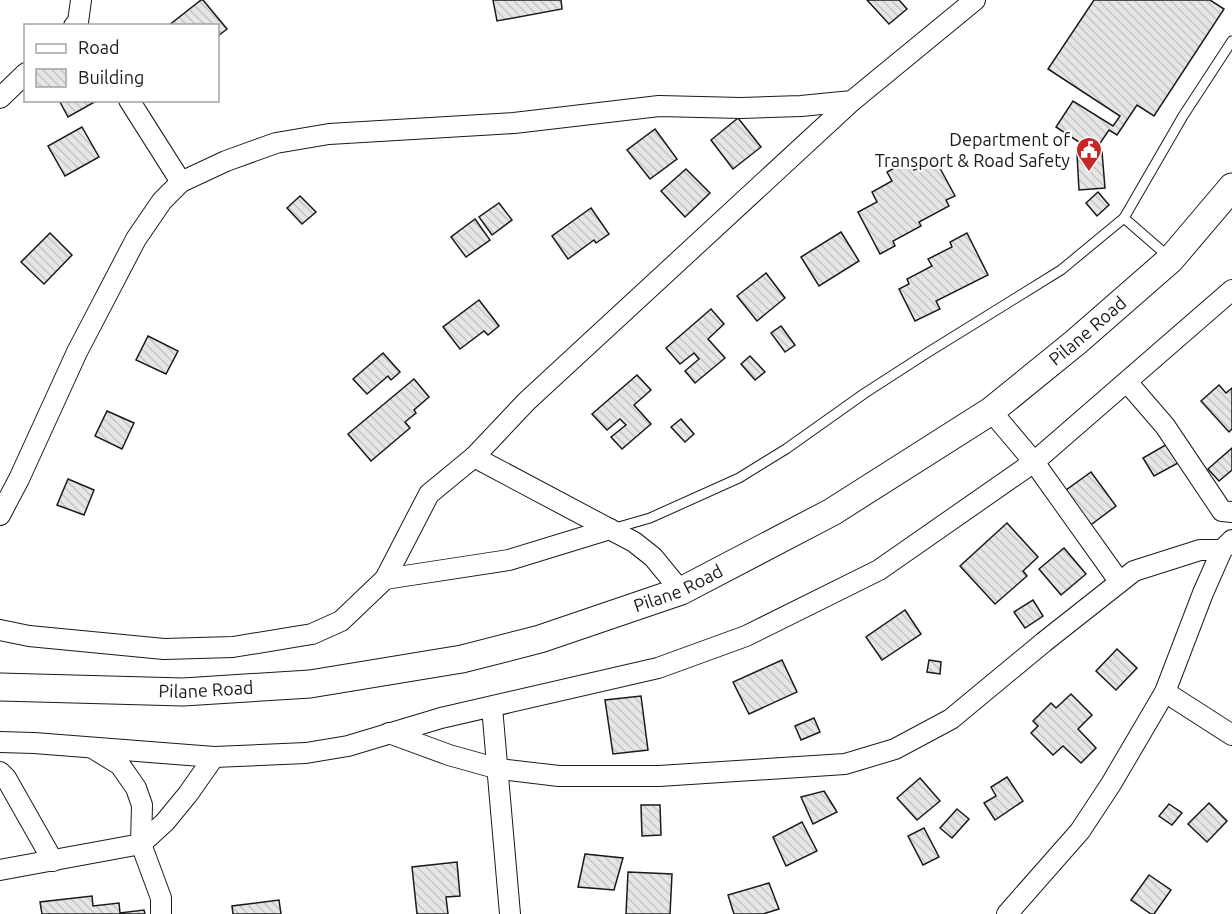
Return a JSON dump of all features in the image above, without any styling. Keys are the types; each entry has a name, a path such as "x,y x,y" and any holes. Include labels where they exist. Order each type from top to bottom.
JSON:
{"main road":[{"name":"Pilane Road","path":"0,687 183,692 310,684 462,659 581,626 681,591 832,512 991,411 1077,342 1171,259 1232,188"}],"street":[{"path":"78,24 81,0"},
{"path":"0,630 29,636 164,649 233,647 312,634 341,621 385,579 429,494 474,457 527,401 852,101 975,0"},
{"path":"0,98 24,75"},
{"path":"0,515 19,479 77,352 136,239 162,201 181,182 226,161 276,143 329,134 514,123 659,106 741,108 852,101"},
{"path":"130,102 181,182"},
{"path":"0,742 34,742 214,757 306,753 348,746 441,718 658,668 746,636 879,570 1034,462 1232,290"},
{"path":"1127,382 1165,426 1222,511 1232,512"},
{"path":"991,411 1034,462 1119,581"},
{"path":"474,457 634,542 653,557 681,591"},
{"path":"385,579 509,560 610,529"},
{"path":"389,733 449,755 498,769 559,776 659,776 845,764 895,749 951,718 1134,571 1200,550 1227,545"},
{"path":"1007,914 1080,831 1111,784 1165,692 1203,592 1227,545"},
{"path":"1165,692 1232,735"},
{"path":"492,707 510,914"},
{"path":"93,748 120,765 135,788 142,805 141,844 161,898 161,914"},
{"path":"0,870 141,844 165,822 214,757"},
{"path":"0,772 6,778 52,861"}],"lane":[{"path":"610,529 650,518 739,478 786,449 865,393 1061,270 1124,218 1183,116 1232,41"},
{"path":"1124,218 1171,259"}],"building":[{"path":"203,0 227,29 219,35 219,24 171,24"},
{"path":"493,0 561,0 562,9 497,21"},
{"path":"867,0 899,0 907,9 889,24"},
{"path":"1094,0 1210,0 1224,9 1154,116 1137,105 1117,135 1109,130 1094,152 1056,127 1073,101 1113,126 1120,116 1048,69"},
{"path":"60,102 94,102 68,117"},
{"path":"738,118 761,147 733,169 711,140"},
{"path":"82,127 99,157 65,176 48,146"},
{"path":"655,129 677,159 650,179 627,150"},
{"path":"1102,152 1105,188 1079,190 1077,154"},
{"path":"935,159 955,196 946,200 949,206 919,222 921,226 893,241 895,246 880,254 858,212 877,202 872,192 892,181 887,172 909,160 914,170"},
{"path":"686,169 710,193 685,217 661,191"},
{"path":"1098,192 1109,205 1097,216 1086,203"},
{"path":"300,196 316,212 302,224 287,208"},
{"path":"499,203 512,220 492,235 479,217"},
{"path":"591,208 609,234 596,243 594,240 568,259 552,236"},
{"path":"475,219 490,240 466,257 451,237"},
{"path":"841,232 859,261 819,286 801,257"},
{"path":"50,233 72,255 44,284 21,262"},
{"path":"967,233 988,275 936,301 940,309 915,321 899,289 909,284 907,279 932,266 928,259 952,247 950,242"},
{"path":"766,273 785,298 757,321 737,296"},
{"path":"479,300 499,326 488,335 484,331 460,349 443,327"},
{"path":"711,309 724,324 708,339 725,358 695,383 685,371 699,359 694,353 680,364 666,348"},
{"path":"781,326 795,345 785,352 771,333"},
{"path":"148,336 178,351 166,374 136,360"},
{"path":"383,353 400,372 391,380 388,376 367,394 353,379"},
{"path":"750,356 765,372 755,380 741,364"},
{"path":"637,375 651,390 634,405 651,424 622,449 611,437 626,425 620,419 607,430 592,414"},
{"path":"414,379 429,397 414,410 416,413 405,422 410,428 371,461 348,434"},
{"path":"1219,385 1226,393 1232,388 1232,429 1229,432 1201,401"},
{"path":"107,411 134,423 122,449 95,436"},
{"path":"681,419 694,434 685,442 671,427"},
{"path":"1169,443 1180,462 1154,476 1143,458"},
{"path":"1232,448 1232,470 1219,481 1208,469"},
{"path":"1091,472 1116,506 1088,527 1062,493"},
{"path":"68,479 94,490 84,515 57,505"},
{"path":"1007,523 1038,557 1023,571 1027,576 995,604 960,566"},
{"path":"1064,548 1086,574 1061,595 1039,569"},
{"path":"1033,600 1043,616 1025,628 1014,612"},
{"path":"905,610 921,634 882,660 866,637"},
{"path":"1117,649 1137,668 1116,690 1096,671"},
{"path":"782,660 797,692 749,714 733,682"},
{"path":"929,660 941,662 940,674 927,672"},
{"path":"1071,694 1092,715 1078,729 1096,748 1081,763 1063,746 1053,755 1031,733 1038,726 1033,721 1051,703 1056,708"},
{"path":"641,696 648,750 613,754 605,700"},
{"path":"814,718 820,732 801,740 795,726"},
{"path":"1007,777 1023,801 995,820 984,803 996,796 991,787"},
{"path":"920,778 940,801 917,820 897,798"},
{"path":"824,791 837,812 813,824 801,797"},
{"path":"1209,803 1227,821 1207,842 1188,824"},
{"path":"1169,804 1182,813 1172,825 1159,816"},
{"path":"641,805 660,805 661,835 642,836"},
{"path":"957,809 969,819 952,838 940,828"},
{"path":"802,822 817,851 786,866 773,837"},
{"path":"924,828 939,857 923,865 908,836"},
{"path":"585,854 623,858 614,890 578,887"},
{"path":"457,862 460,896 446,897 448,914 417,914 412,867"},
{"path":"628,872 672,874 670,914 626,914"},
{"path":"1149,875 1171,890 1154,914 1131,900"},
{"path":"769,883 779,909 763,914 734,914 728,895"},
{"path":"92,896 93,906 119,903 120,913 144,910 145,914 42,914 40,902"},
{"path":"279,900 281,914 233,914 232,906"}],"place":[{"name":"Department of Transport & Road Safety","path":"1089,173"}]}
